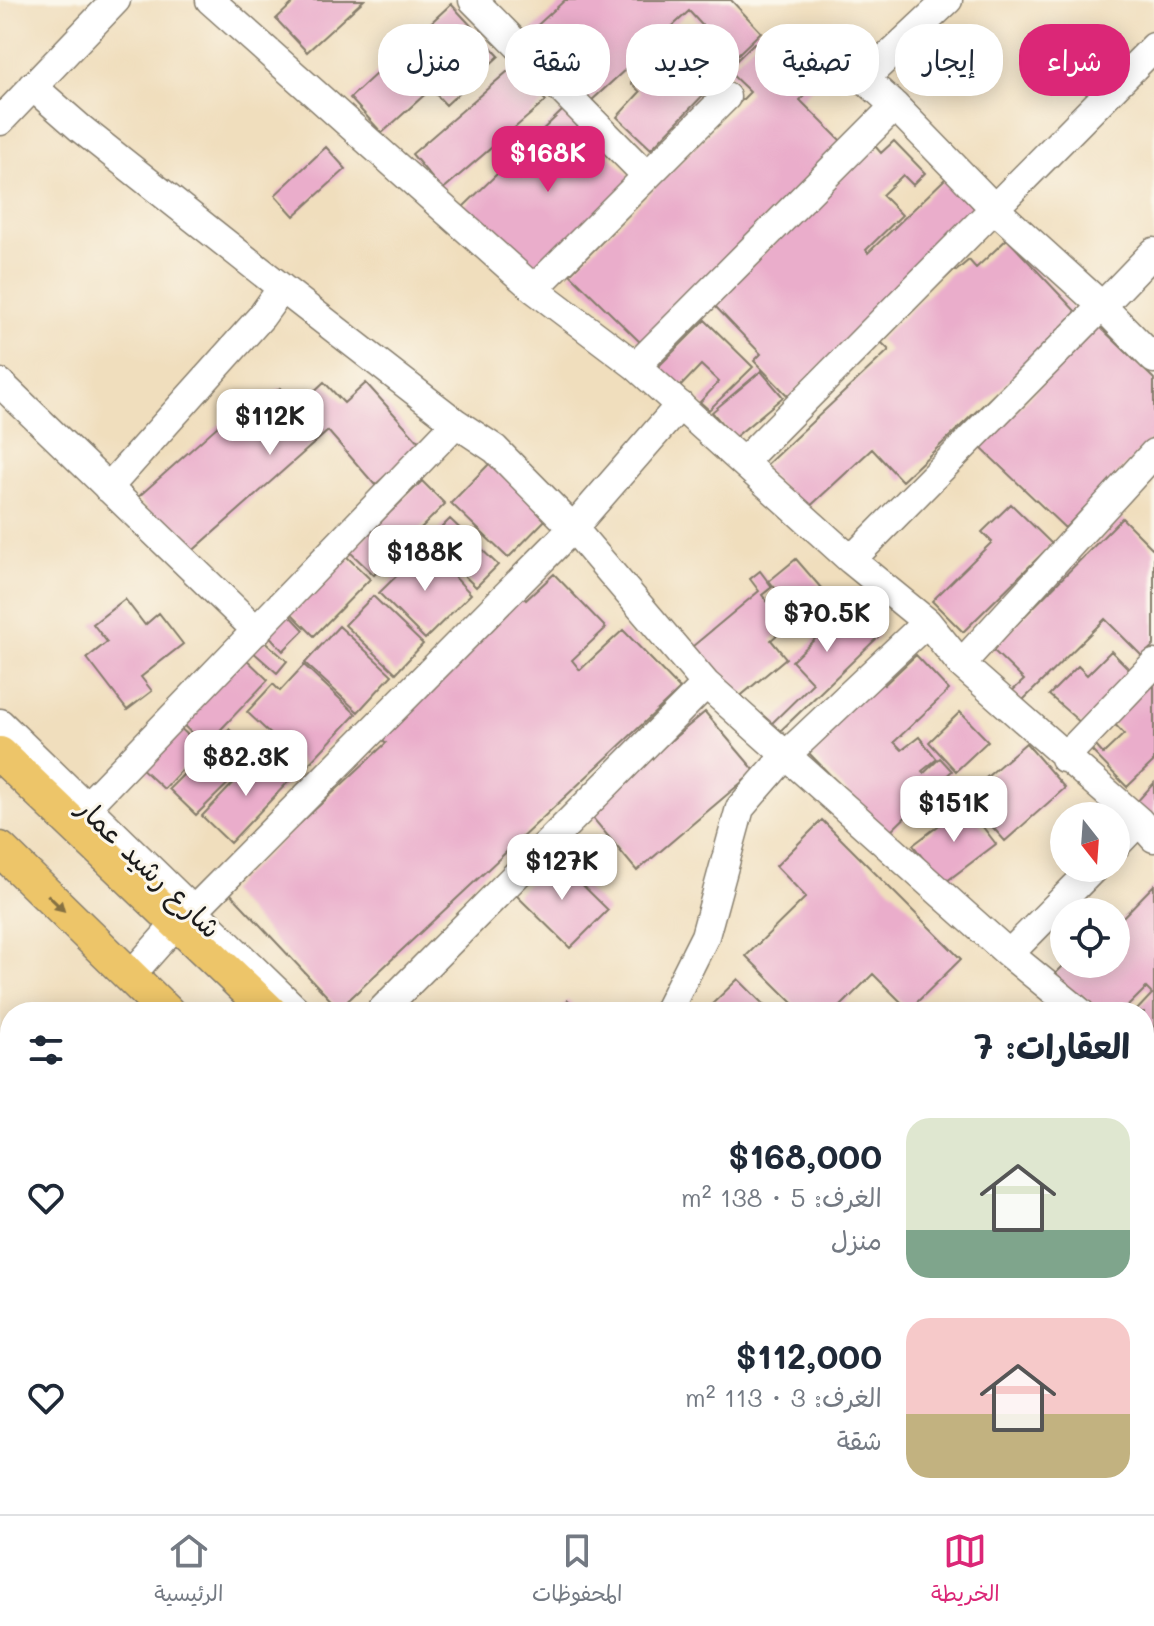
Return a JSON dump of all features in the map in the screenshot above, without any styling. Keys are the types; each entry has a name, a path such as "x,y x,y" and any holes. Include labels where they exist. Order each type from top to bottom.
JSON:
{"main road":[{"path":"0,754 185,917 261,1002"},
{"path":"0,849 157,1002"}],"street":[{"path":"0,121 116,0"},
{"path":"210,0 534,289 636,366 851,560 927,622 961,664 1147,830"},
{"path":"473,0 647,176"},
{"path":"879,65 948,0"},
{"path":"744,461 1154,47"},
{"path":"32,86 80,128 282,288 456,423 495,449 573,528 706,684 1009,954 1068,1002"},
{"path":"879,92 995,209 1102,306 1154,359"},
{"path":"534,289 726,97"},
{"path":"636,366 895,106"},
{"path":"851,560 1154,252"},
{"path":"108,488 261,317 282,288"},
{"path":"0,383 257,631"},
{"path":"130,976 573,528 680,405"},
{"path":"86,807 456,423"},
{"path":"961,664 1154,453"},
{"path":"672,1002 705,936 740,808 785,756 927,622"},
{"path":"1064,758 1154,664"},
{"path":"390,1002 706,684"},
{"name":"شارع رشيد عمار","path":"0,723 86,807 185,917 286,1002"},
{"path":"1009,954 1080,882"}],"building":[{"path":"296,0 364,0 307,52 276,19"},
{"path":"565,0 731,0 755,26 755,38 739,53 739,24 701,24 689,11 675,24 626,24 626,69 610,84 610,24 539,24"},
{"path":"451,4 469,24 430,24"},
{"path":"754,43 755,96 804,96 800,100 842,142 642,344 570,274 750,92 739,81 739,58"},
{"path":"489,45 499,56 489,65"},
{"path":"378,72 378,96 423,96 382,133 350,98"},
{"path":"505,74 505,96 542,96 546,101 442,190 412,154 479,96 489,96 489,87"},
{"path":"438,96 456,96 446,105"},
{"path":"636,96 702,96 651,149 617,117"},
{"path":"564,109 634,181 533,279 463,207"},
{"path":"894,141 925,173 913,185 903,175 882,195 902,215 866,250 868,253 946,178 979,213 789,397 754,361 761,354 712,303 875,146 881,153"},
{"path":"326,147 346,169 294,216 275,195"},
{"path":"1007,239 1079,315 902,481 872,449 805,511 763,468 889,350 879,340 954,270 969,260 976,268"},
{"path":"705,320 753,367 709,410 700,402 719,382 701,365 679,388 658,367"},
{"path":"1098,325 1154,379 1154,436 1065,528 981,448"},
{"path":"761,371 783,397 734,438 712,412"},
{"path":"324,382 344,403 366,383 421,444 375,485 328,431 188,555 137,498 247,400 256,409 280,388 303,414 315,404 308,397"},
{"path":"493,460 551,514 508,558 451,503"},
{"path":"422,481 445,504 374,575 350,552"},
{"path":"1011,504 1052,544 963,632 932,601 992,542 982,532"},
{"path":"1122,518 1154,550 1154,645 1142,656 1105,619 1021,702 1011,692 1024,680 992,649"},
{"path":"450,519 498,565 476,587 428,541"},
{"path":"426,547 471,594 425,639 379,593"},
{"path":"346,556 370,579 314,636 291,613"},
{"path":"796,559 828,596 771,640 786,658 732,703 687,651 759,591 750,579 760,571 772,587 762,595 770,605 782,596 769,581"},
{"path":"554,574 606,628 572,660 580,670 623,630 680,689 346,1002 332,1002 228,891 386,743 374,731 520,594 526,600"},
{"path":"837,595 878,637 774,737 766,729 813,683 792,661 819,635 807,624"},
{"path":"373,596 423,644 396,673 345,625"},
{"path":"125,599 145,625 159,613 183,644 141,677 152,691 127,710 87,658 107,642 93,624"},
{"path":"287,612 304,630 283,651 266,632"},
{"path":"339,626 392,675 358,712 305,663"},
{"path":"262,639 287,661 277,673 252,651"},
{"path":"1111,651 1134,674 1083,725 1049,695 1078,666 1087,675"},
{"path":"241,654 268,680 205,746 178,720"},
{"path":"916,655 949,690 894,742 902,750 919,737 937,759 922,771 924,773 940,758 952,771 929,792 923,786 917,792 924,799 888,834 804,748 876,677 884,685"},
{"path":"304,665 356,714 306,767 247,712 273,684 280,691"},
{"path":"1154,675 1154,761 1127,787 1091,750 1096,746 1103,754 1124,734 1109,718"},
{"path":"705,712 755,771 637,871 587,811"},
{"path":"960,712 988,741 956,771 929,742"},
{"path":"176,724 202,748 164,789 138,765"},
{"path":"229,729 256,756 196,815 169,789"},
{"path":"1026,743 1065,788 1005,841 965,796"},
{"path":"262,753 290,780 230,843 202,816"},
{"path":"1154,783 1154,821 1135,804"},
{"path":"966,805 996,844 943,884 913,845"},
{"path":"822,820 961,959 917,1002 901,1002 873,974 845,1002 792,1002 746,956 806,897 776,866"},
{"path":"554,857 608,910 570,948 516,895"},
{"path":"1154,885 1154,1002 1144,1002 1152,994 1146,988 1132,1002 1089,1002 1082,995 1076,1001 1051,978 1130,978 1130,910"},
{"path":"738,979 761,1002 714,1002"}]}
